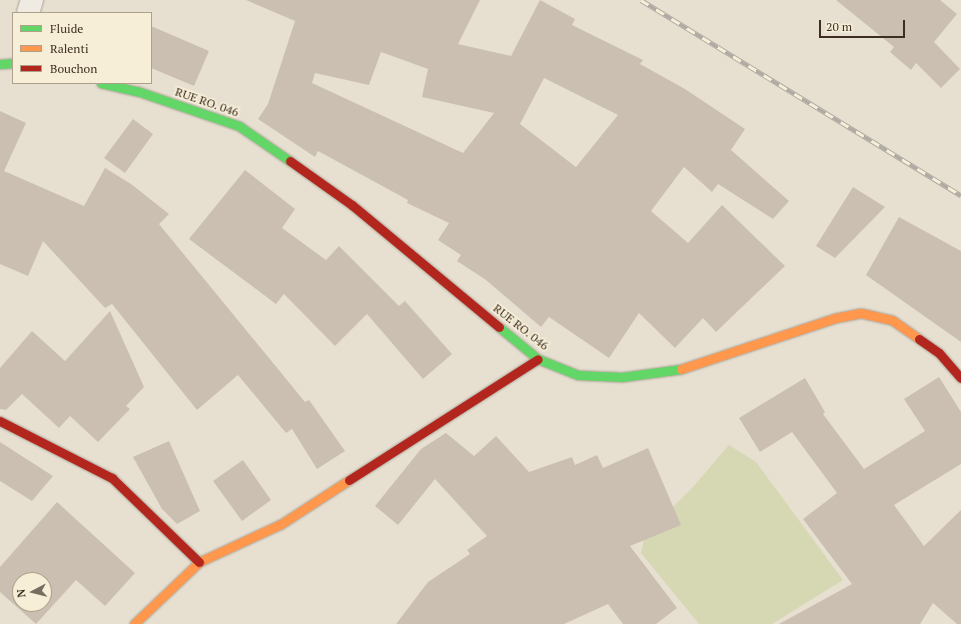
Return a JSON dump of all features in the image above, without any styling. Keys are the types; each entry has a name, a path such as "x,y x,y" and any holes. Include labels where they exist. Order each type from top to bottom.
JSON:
{"street":[{"path":"28,12 32,0"},
{"path":"0,64 12,63"},
{"name":"RUE RO. 046","path":"106,84 137,91 239,126 352,205 538,359 578,375 622,377 685,369 835,318 862,313 892,320 939,354 961,378"},
{"path":"134,624 199,562 281,524 538,359"},
{"path":"0,421 112,478 199,562"}],"green space":[{"path":"729,445 756,462 843,580 772,624 699,624 641,553 645,534 692,488"}],"building":[{"path":"246,0 480,0 458,44 511,56 540,0 575,19 572,25 643,60 640,64 685,89 745,129 731,150 789,201 773,219 718,184 712,192 684,167 651,211 688,243 722,205 785,266 716,332 703,318 675,348 639,313 609,358 549,317 541,327 486,280 457,261 461,255 438,240 449,223 407,203 408,200 318,151 315,157 258,119 268,104 295,21","holes":["381,52 428,69 422,97 494,113 463,153 312,83 315,73 369,85","544,78 618,115 576,167 520,124"]},
{"path":"836,0 940,0 957,14 934,42 960,69 941,88 916,63 911,70 890,52 894,47"},
{"path":"152,26 209,51 194,86 152,68"},
{"path":"0,111 26,123 4,171 84,206 105,168 131,184 169,214 159,224 305,402 309,400 345,451 317,469 292,429 286,433 238,375 197,410 112,304 105,308 43,241 28,276 0,264"},
{"path":"133,119 153,134 125,173 104,158"},
{"path":"245,170 295,209 282,228 326,260 339,246 399,306 405,301 452,354 423,379 367,314 335,346 284,294 276,304 189,239"},
{"path":"853,187 885,207 835,258 816,246"},
{"path":"899,217 961,251 961,342 866,275"},
{"path":"110,311 144,387 126,406 130,409 98,442 70,416 59,428 22,394 6,410 0,409 0,368 32,331 65,361"},
{"path":"939,377 961,412 961,464 894,505 924,546 961,510 961,624 957,624 933,603 920,624 779,624 852,584 803,519 837,493 792,432 760,452 739,418 805,378 825,412 823,414 864,469 925,431 904,399"},
{"path":"446,433 474,456 496,436 529,472 572,457 575,465 597,455 603,468 648,448 681,525 630,546 677,608 656,624 623,624 608,604 564,624 396,624 428,582 470,554 467,550 487,536 435,479 398,525 375,506 421,449"},
{"path":"169,441 200,511 177,524 162,509 133,457"},
{"path":"0,442 53,476 32,501 0,481"},
{"path":"243,460 271,500 242,521 213,481"},
{"path":"57,502 135,573 105,606 76,580 52,606 52,572 12,572 12,603 0,592 0,567"},
{"path":"22,612 47,612 36,624"}],"railway":[{"path":"641,0 961,195"}],"traffic: fast":[{"path":"0,64 12,63"},
{"path":"106,84 137,91 239,126 290,161"},
{"path":"499,327 538,359 578,375 622,377 681,369"}],"traffic: slow":[{"path":"681,369 835,318 861,313 892,320 919,339"},
{"path":"134,624 199,562 281,524 349,480"}],"traffic: jam":[{"path":"290,161 352,205 499,327"},
{"path":"919,339 939,353 961,378"},
{"path":"349,480 538,359"},
{"path":"0,421 112,478 199,562"}]}
